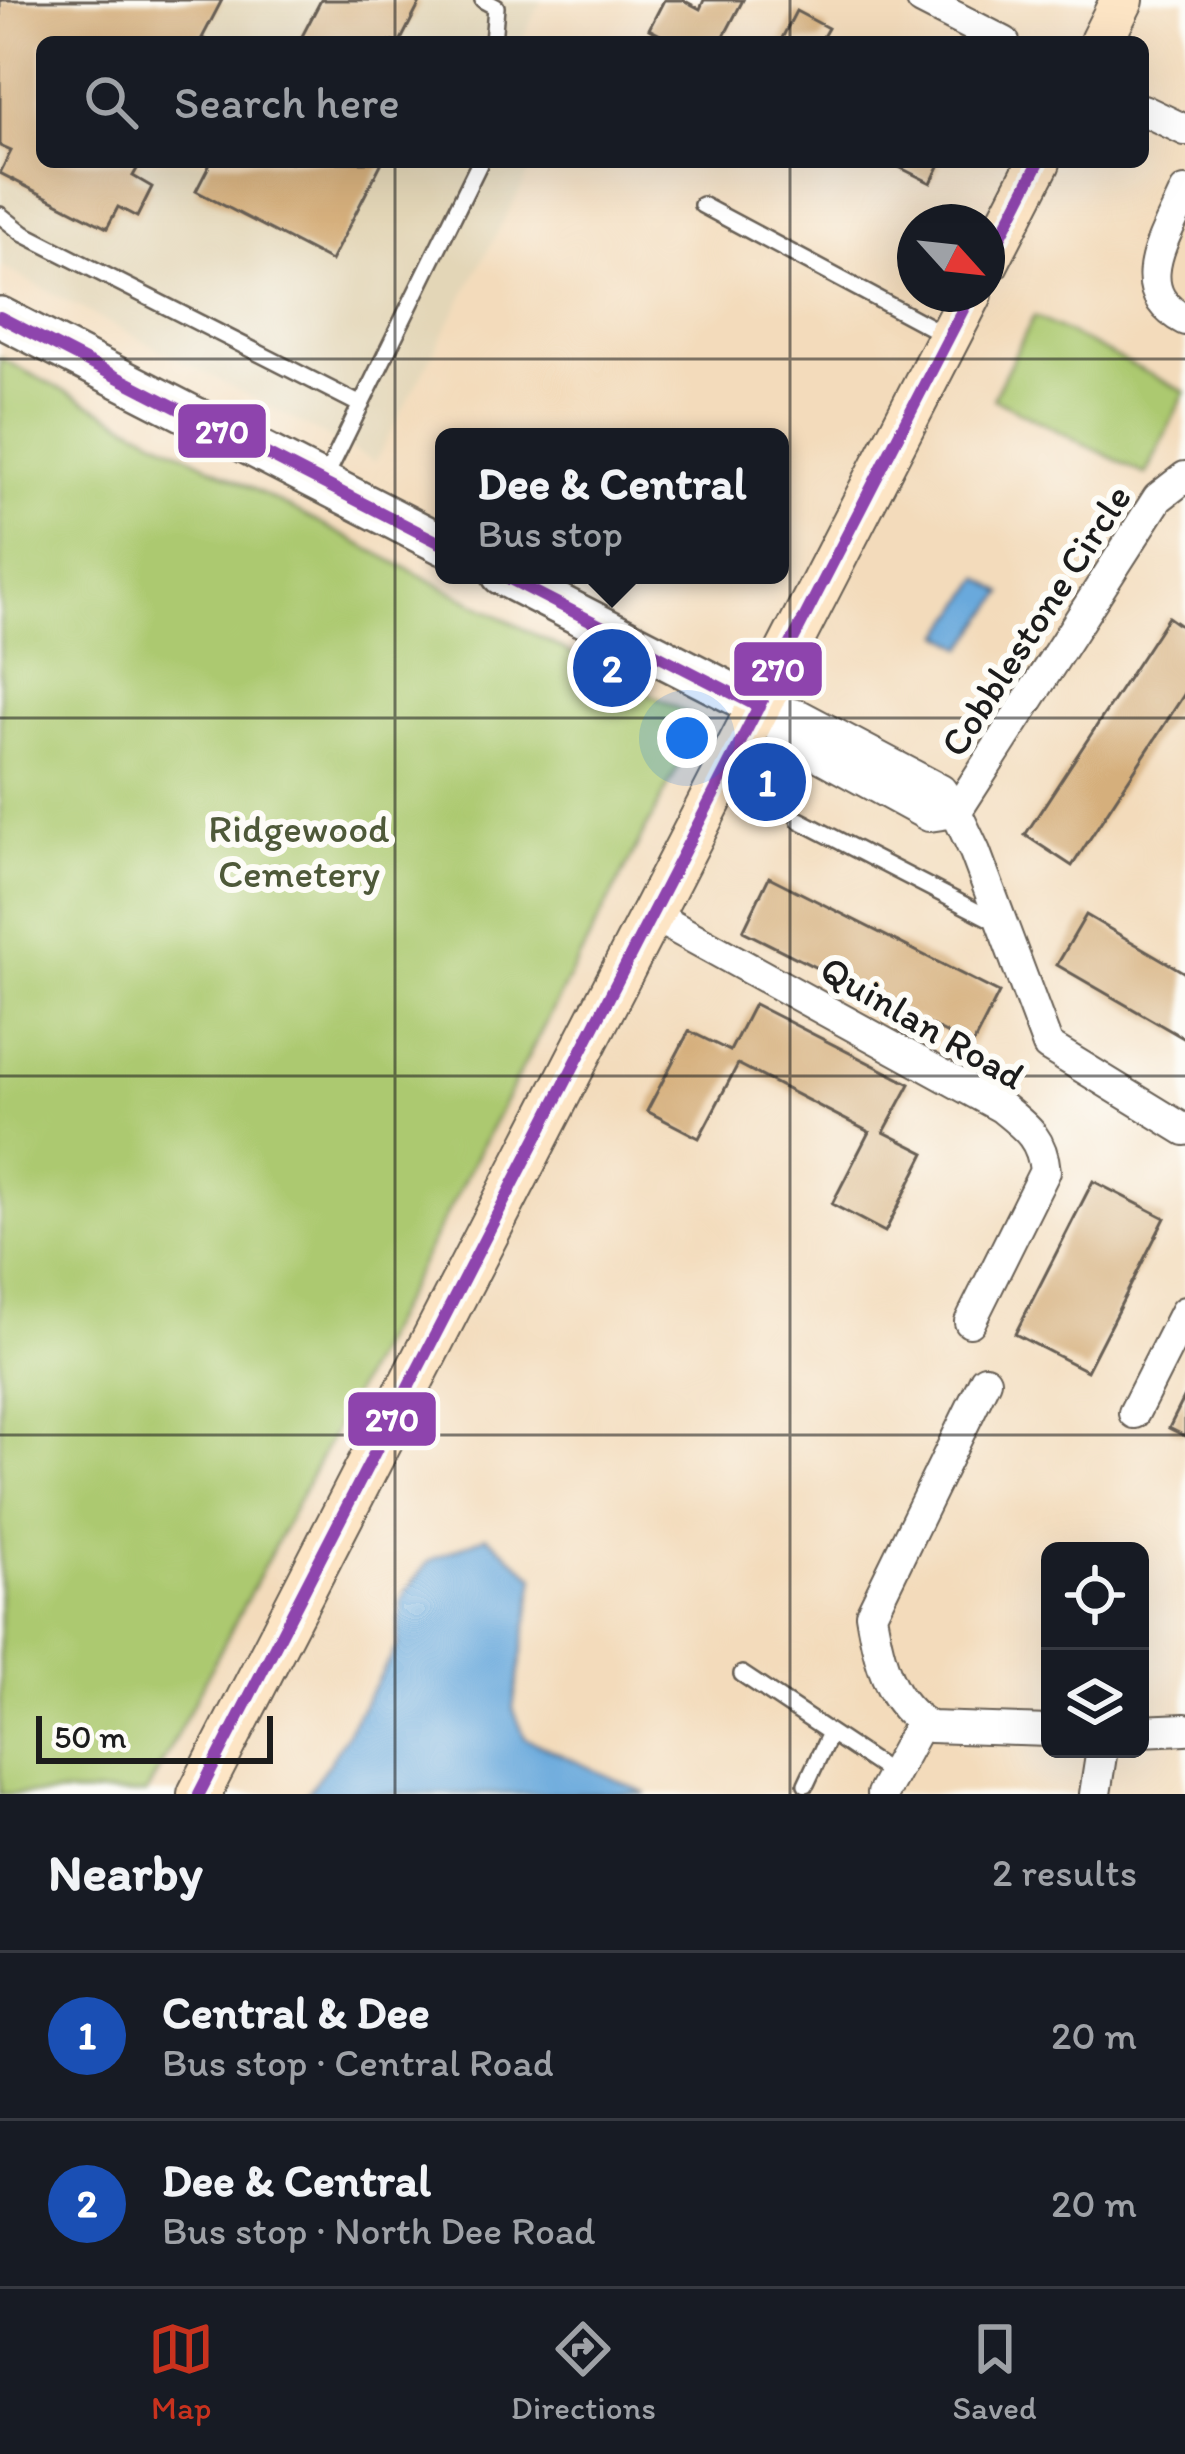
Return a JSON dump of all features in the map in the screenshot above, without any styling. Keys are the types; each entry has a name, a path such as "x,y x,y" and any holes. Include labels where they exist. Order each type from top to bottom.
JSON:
{"main road":[{"path":"1104,36 1122,0"},
{"path":"1005,228 1036,168"},
{"path":"199,1794 962,312"}],"street":[{"path":"922,0 992,36"},
{"path":"1149,113 1185,130"},
{"path":"1185,192 1157,256 1153,286 1164,309 1185,320"},
{"path":"0,317 435,540"},
{"name":"Cobblestone Circle","path":"758,707 801,716 941,790 956,812 1158,498 1185,478"},
{"path":"519,584 758,707"},
{"path":"956,812 1048,1046 1185,1130"},
{"name":"Quinlan Road","path":"652,914 1001,1107 1033,1132 1043,1151 1045,1171 970,1322"},
{"path":"1134,1413 1185,1312"},
{"path":"985,1380 871,1614 886,1675 895,1694 921,1722 930,1727 1041,1731"},
{"path":"887,1784 921,1722"},
{"path":"1149,1731 1185,1729"},
{"path":"1095,1794 1101,1758"}],"lane":[{"path":"483,0 496,7 494,36"},
{"path":"322,483 478,168"},
{"path":"702,205 949,337"},
{"path":"0,215 24,234 361,405"},
{"path":"799,820 1004,926"},
{"path":"742,1674 830,1732 887,1784"},
{"path":"806,1784 830,1732"}],"shaded area":[{"path":"0,0 542,0 524,36 36,36 36,168 532,168 375,462 0,266"}],"green space":[{"path":"1034,316 1185,392 1146,475 993,398"},
{"name":"Ridgewood Cemetery","path":"0,358 702,721 146,1794 0,1794"}],"water":[{"path":"981,578 1004,593 964,648 943,634"},
{"path":"486,1536 535,1577 513,1708 525,1738 647,1794 306,1794 397,1647 401,1598 429,1561"}],"building":[{"path":"0,0 222,0 203,36 36,36 36,168 138,168 133,176 152,187 137,217 118,207 107,228 0,173 11,151 0,146"},
{"path":"321,0 420,3 403,36 302,36"},
{"path":"664,0 683,0 700,9 704,0 743,0 724,36 662,36 649,29"},
{"path":"796,11 828,28 823,36 783,36"},
{"path":"208,168 379,168 331,261 196,191"},
{"path":"901,168 938,168 931,183"},
{"path":"1168,617 1185,629 1185,693 1072,866 1025,835"},
{"path":"769,877 999,993 972,1046 743,931"},
{"path":"1086,915 1185,973 1185,1039 1057,965"},
{"path":"754,1004 910,1084 884,1132 925,1153 885,1232 832,1204 869,1132 738,1064 699,1138 647,1111 689,1031 730,1051"},
{"path":"1093,1181 1165,1218 1087,1371 1015,1334"},
{"path":"1185,1396 1185,1436 1169,1428"}],"transit line":[{"name":"270","path":"1005,228 1036,168"},
{"name":"270","path":"199,1794 962,312"},
{"name":"270","path":"0,317 435,540"},
{"name":"270","path":"520,584 759,707"}],"place":[{"name":"Dee & Central","path":"612,668"},
{"name":"Central & Dee","path":"767,782"}]}
